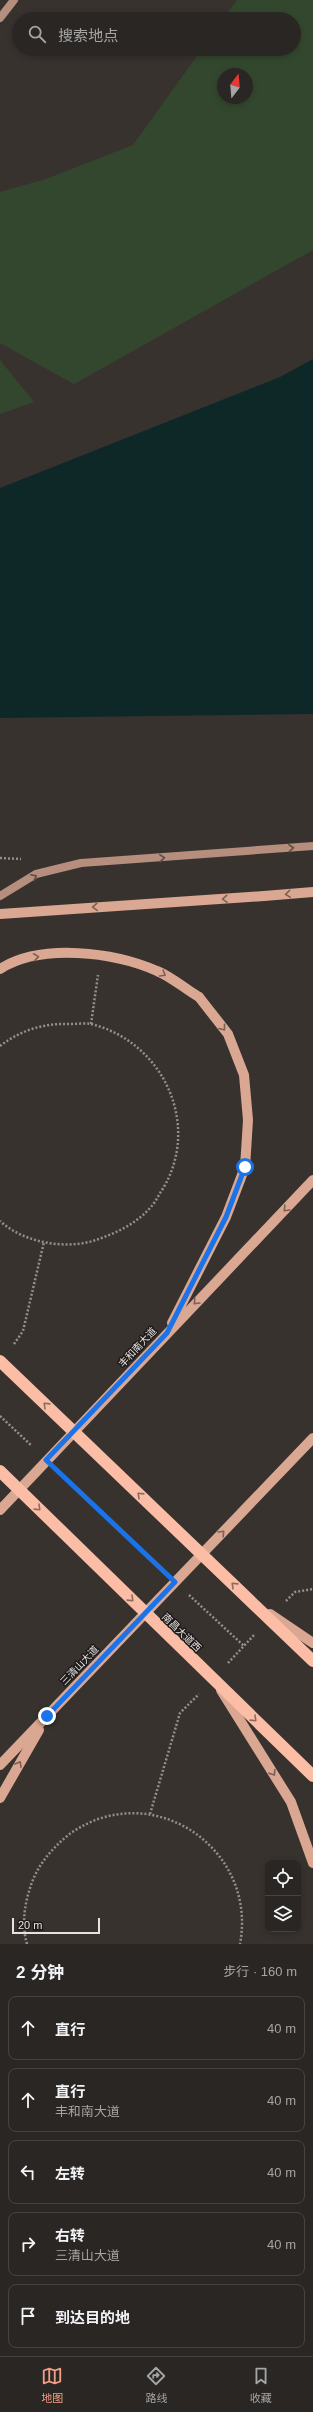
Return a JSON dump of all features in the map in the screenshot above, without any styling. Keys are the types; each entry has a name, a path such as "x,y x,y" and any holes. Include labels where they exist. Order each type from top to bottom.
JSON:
{"highway":[{"path":"0,1361 313,1660"},
{"name":"南昌大道西","path":"0,1471 313,1776"}],"main road":[{"path":"0,18 14,0"},
{"path":"0,896 36,874 81,864 313,846"},
{"path":"0,914 313,892"},
{"path":"0,969 14,960 62,954 114,956 158,971 198,997 228,1034 244,1075 248,1120 245,1167 226,1217 167,1333"},
{"name":"丰和南大道","path":"46,1460 313,1180"},
{"path":"175,1582 313,1438"},
{"path":"0,1510 46,1460"},
{"name":"三清山大道","path":"0,1766 175,1582"},
{"path":"253,1603 313,1643"},
{"path":"215,1680 291,1802 313,1863"},
{"path":"0,1798 47,1716"}],"path":[{"path":"0,1046 14,1035 51,1023 90,1024 126,1039 156,1065 174,1099 179,1138 171,1176 150,1208 120,1232 83,1244 44,1242 8,1228 0,1221"},
{"path":"11,1348 22,1331 44,1242"},
{"path":"0,1416 244,1646"},
{"path":"27,1944 24,1934 26,1900 37,1869 58,1843 68,1835 85,1824 117,1814 150,1814 181,1824 208,1841 228,1866 240,1896 243,1928 240,1944"}],"green space":[{"path":"237,0 313,0 313,250 74,384 0,343 0,192 46,179 133,145 197,56 301,56 301,12 228,12"},
{"path":"0,360 34,402 0,414"}],"water":[{"path":"313,359 313,714 0,718 0,488 280,377"}],"route":[{"path":"47,1716 175,1582 46,1460 167,1333 226,1217 245,1167"}]}
